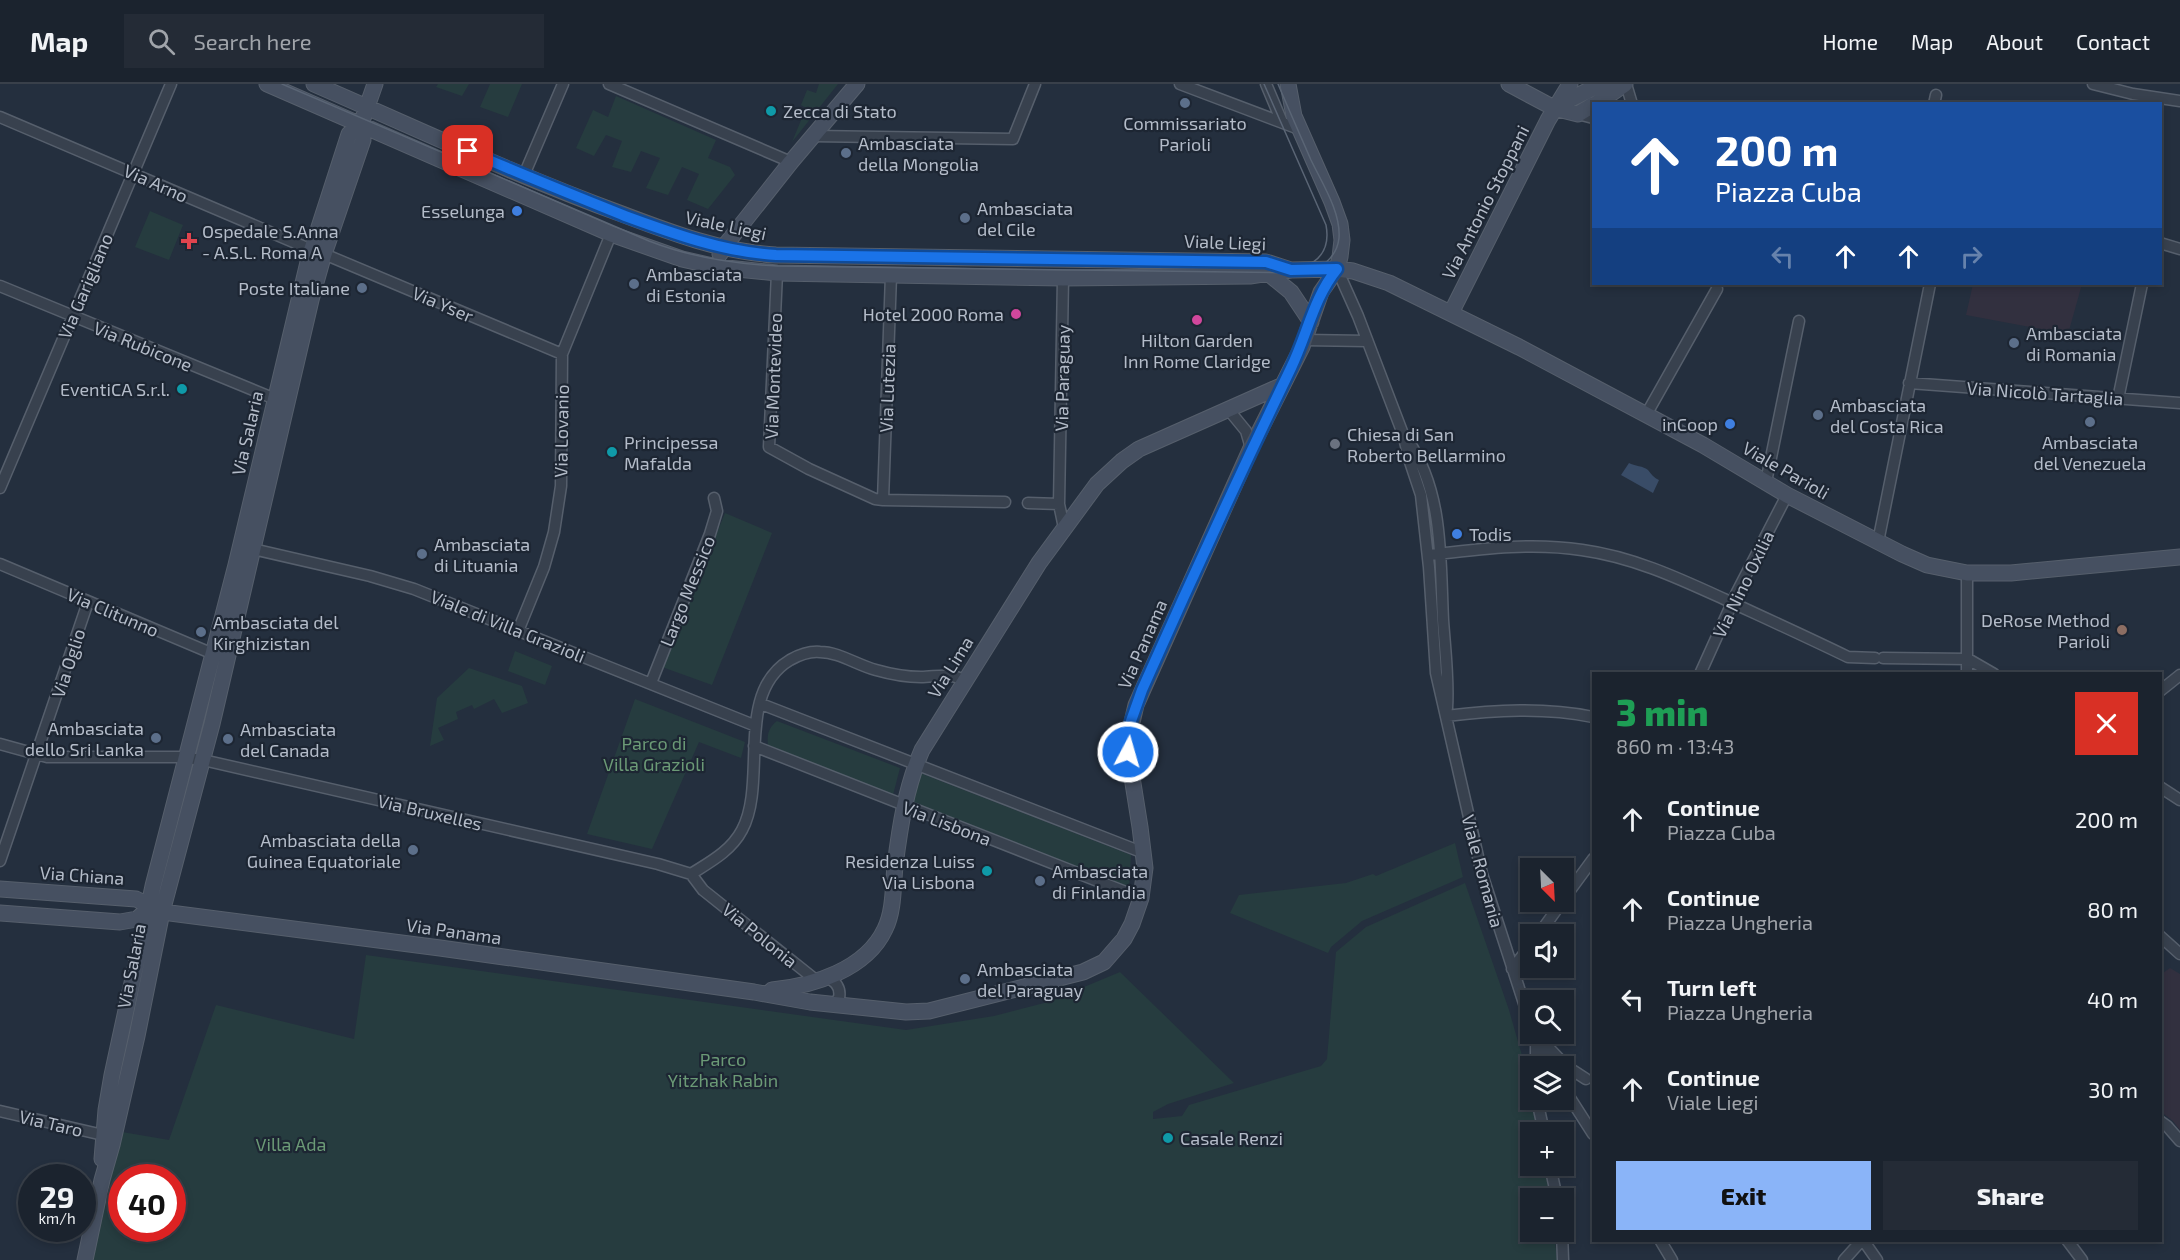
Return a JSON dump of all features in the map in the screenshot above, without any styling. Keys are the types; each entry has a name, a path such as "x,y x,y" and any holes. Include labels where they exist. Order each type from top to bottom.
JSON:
{"main road":[{"name":"Viale Liegi","path":"267,84 611,234 682,259 717,267 777,273 1063,278 1250,276 1291,270"},
{"name":"Viale Liegi","path":"314,84 583,201 723,248 776,255 1270,262 1291,270"},
{"name":"Via Salaria","path":"220,657 236,565 281,401 349,134 361,124 375,84"},
{"path":"717,267 723,248 857,84"},
{"path":"1288,84 1294,117 1340,224 1342,246 1337,269"},
{"path":"1509,84 1554,108 1586,116"},
{"name":"Via Antonio Stoppani","path":"1450,313 1554,108 1570,84"},
{"path":"1554,108 1593,88 1608,84"},
{"path":"1598,102 1626,84"},
{"name":"Viale Parioli","path":"1291,270 1337,269 1362,274 1401,289 1703,445 1787,495 1927,565 1967,573 2033,573 2180,557"},
{"name":"Via Panama","path":"155,911 906,1012 929,1011 1083,972 1104,962 1132,924 1144,882 1144,853 1128,752 1131,721 1142,690 1251,448 1307,332 1321,292 1337,269"},
{"path":"1269,274 1291,292 1307,332"},
{"name":"Via Lima","path":"754,992 784,989 821,979 861,958 879,940 890,913 904,807 922,750 1064,528 1089,494 1122,461 1138,449 1283,385"},
{"name":"Via Salaria","path":"85,1260 137,1036 155,911 220,657 252,549 281,401"},
{"name":"Via Chiana","path":"0,889 136,899 155,911"},
{"name":"Via Salaria","path":"102,1180 103,1135 111,1075 141,943 155,911"},
{"path":"0,913 114,921 137,919 155,911"},
{"path":"114,921 131,929 141,943"}],"street":[{"name":"Via Garigliano","path":"0,488 171,84"},
{"path":"524,175 563,84"},
{"path":"609,84 791,162"},
{"path":"813,136 1013,139 1035,84"},
{"path":"1180,84 1299,129"},
{"path":"1266,84 1282,122"},
{"path":"1626,84 1631,102"},
{"path":"2093,84 2133,94 2180,101"},
{"name":"Via Arno","path":"0,117 318,252"},
{"name":"Via Lovanio","path":"518,631 544,567 554,532 561,486 562,354 611,234"},
{"path":"2162,244 2180,249"},
{"name":"Via Yser","path":"318,252 562,354"},
{"name":"Viale Romania","path":"1337,269 1346,286 1403,434 1423,501 1436,673 1459,783 1482,874 1520,993"},
{"name":"Via Montevideo","path":"777,273 769,447 853,490 883,500 1005,502"},
{"name":"Via Lutezia","path":"883,500 891,275"},
{"name":"Via Paraguay","path":"1063,278 1059,504 1064,528"},
{"path":"1878,542 1930,285"},
{"path":"2118,399 2142,285"},
{"name":"Via Rubicone","path":"0,286 281,401"},
{"path":"1646,415 1718,289"},
{"path":"1766,482 1799,321"},
{"path":"1307,332 1367,341"},
{"name":"Via Nicolò Tartaglia","path":"1909,383 2180,403"},
{"path":"1228,409 1246,430 1251,448"},
{"name":"Viale Romania","path":"1403,434 1420,460 1430,483 1435,508 1440,553 1448,696 1446,716"},
{"name":"Via Nino Oxilia","path":"1701,672 1732,603 1787,495"},
{"name":"Largo Messico","path":"651,683 710,534 717,511 714,498"},
{"path":"1028,503 1059,504"},
{"path":"1428,555 1515,546 1582,550 1641,564 1848,657 1966,659 1974,661 1991,672"},
{"name":"Viale di Villa Grazioli","path":"252,549 395,583 756,726"},
{"name":"Via Clitunno","path":"0,564 220,657"},
{"path":"1967,573 1967,672"},
{"name":"Via Oglio","path":"0,861 88,602"},
{"path":"691,874 712,861 734,842 746,819 760,704 768,682 776,671 791,659 814,652 830,653 873,670 896,675 921,677 952,675 965,681"},
{"path":"2162,689 2180,675"},
{"path":"760,704 1144,853"},
{"path":"1446,716 1500,711 1543,711 1592,717"},
{"name":"Via Bruxelles","path":"0,744 47,758 195,759 658,864 691,874"},
{"name":"Via Lisbona","path":"754,746 904,807 1141,898"},
{"path":"2162,788 2180,800"},
{"path":"1574,886 1592,860"},
{"name":"Via Polonia","path":"691,874 703,890 821,979 835,981 832,1001"},
{"path":"2162,938 2180,954"},
{"path":"1512,969 1520,959"},
{"path":"821,979 815,994 832,1001"},
{"path":"1544,1044 1554,1056"},
{"path":"1574,1075 1590,1079"},
{"path":"1574,1089 1576,1084 1590,1079"},
{"path":"1574,1104 1592,1132"},
{"name":"Via Taro","path":"0,1112 103,1135"},
{"path":"2162,1122 2180,1141"},
{"path":"1562,1242 1563,1260"},
{"path":"1661,1242 1672,1260"},
{"path":"1844,1260 1861,1242"},
{"path":"1864,1242 1877,1260"},
{"path":"2068,1242 2082,1260"}],"shaded area":[{"path":"1973,285 2082,285 2068,334 1966,315"},
{"path":"2170,968 2180,974 2180,1130 2162,1113 2162,974"}],"green space":[{"path":"438,84 469,84 462,96 436,87"},
{"path":"490,84 522,84 508,117 480,107"},
{"path":"819,84 838,84 792,142 806,108 801,105 807,90 816,93"},
{"path":"616,96 716,140 708,158 730,167 735,175 708,209 687,200 699,174 682,167 668,195 646,188 660,158 641,151 631,172 612,167 622,141 606,135 594,156 576,148 593,110 608,117"},
{"path":"150,211 183,225 169,260 135,247"},
{"path":"725,513 772,533 712,685 662,667"},
{"path":"515,651 552,666 545,685 508,671"},
{"path":"469,668 522,686 528,703 502,713 494,699 474,709 472,705 456,712 458,719 438,728 444,740 430,746 437,698"},
{"name":"Parco di Villa Grazioli","path":"635,699 745,742 741,758 699,742 652,849 587,834"},
{"path":"777,721 900,768 893,795 768,745 769,732"},
{"path":"920,773 1131,855 1129,890 912,804"},
{"path":"1455,843 1463,877 1362,921 1331,947 1328,953 1230,913 1239,895 1346,883 1373,874 1376,876"},
{"path":"1465,883 1509,1010 1522,1056 1520,1056 1520,1110 1533,1110 1536,1122 1520,1122 1520,1176 1546,1176 1548,1188 1520,1188 1520,1242 1555,1242 1557,1260 91,1260 108,1190 108,1242 186,1242 186,1164 114,1164 122,1132 169,1140 216,1005 354,1039 366,955 906,1030 994,1016 1048,1002 1120,972 1234,1083 1168,1104 1153,1112 1153,1119 1182,1116 1189,1105 1321,1066 1327,1059 1336,952 1366,927"}],"water":[{"path":"1629,463 1646,469 1659,480 1653,493 1621,475"}],"tram line":[{"path":"282,84 649,241 712,259 778,266 1302,273 1316,269 1327,262 1338,245 1339,228 1330,198 1278,84"},
{"path":"1264,84 1326,225 1325,247 1321,256 1312,263"}],"place":[{"name":"Commissariato Parioli","path":"1185,103"},
{"name":"Zecca di Stato","path":"771,111"},
{"name":"Ambasciata della Mongolia","path":"846,153"},
{"name":"Esselunga","path":"517,211"},
{"name":"Ambasciata del Cile","path":"965,218"},
{"name":"Ospedale S.Anna - A.S.L. Roma A","path":"189,241"},
{"name":"Ambasciata di Estonia","path":"634,284"},
{"name":"Poste Italiane","path":"362,288"},
{"name":"Hotel 2000 Roma","path":"1016,314"},
{"name":"Hilton Garden Inn Rome Claridge","path":"1197,320"},
{"name":"Ambasciata di Romania","path":"2014,343"},
{"name":"EventiCA S.r.l.","path":"182,389"},
{"name":"Ambasciata del Costa Rica","path":"1818,415"},
{"name":"Ambasciata del Venezuela","path":"2090,422"},
{"name":"inCoop","path":"1730,424"},
{"name":"Chiesa di San Roberto Bellarmino","path":"1335,444"},
{"name":"Principessa Mafalda","path":"612,452"},
{"name":"Todis","path":"1457,534"},
{"name":"Ambasciata di Lituania","path":"422,554"},
{"name":"DeRose Method Parioli","path":"2122,630"},
{"name":"Ambasciata del Kirghizistan","path":"201,632"},
{"name":"Ambasciata dello Sri Lanka","path":"156,738"},
{"name":"Ambasciata del Canada","path":"228,739"},
{"name":"Ambasciata della Guinea Equatoriale","path":"413,850"},
{"name":"Residenza Luiss Via Lisbona","path":"987,871"},
{"name":"Ambasciata di Finlandia","path":"1040,881"},
{"name":"Ambasciata del Paraguay","path":"965,979"},
{"name":"Casale Renzi","path":"1168,1138"}],"route":[{"path":"468,151 583,201 680,236 723,248 750,252 776,255 1266,262 1291,270 1337,269 1321,292 1302,347 1251,448 1142,690 1131,721 1128,752"}],"park label":[{"name":"Parco Yitzhak Rabin","path":"723,1069"},
{"name":"Villa Ada","path":"291,1144"}]}
